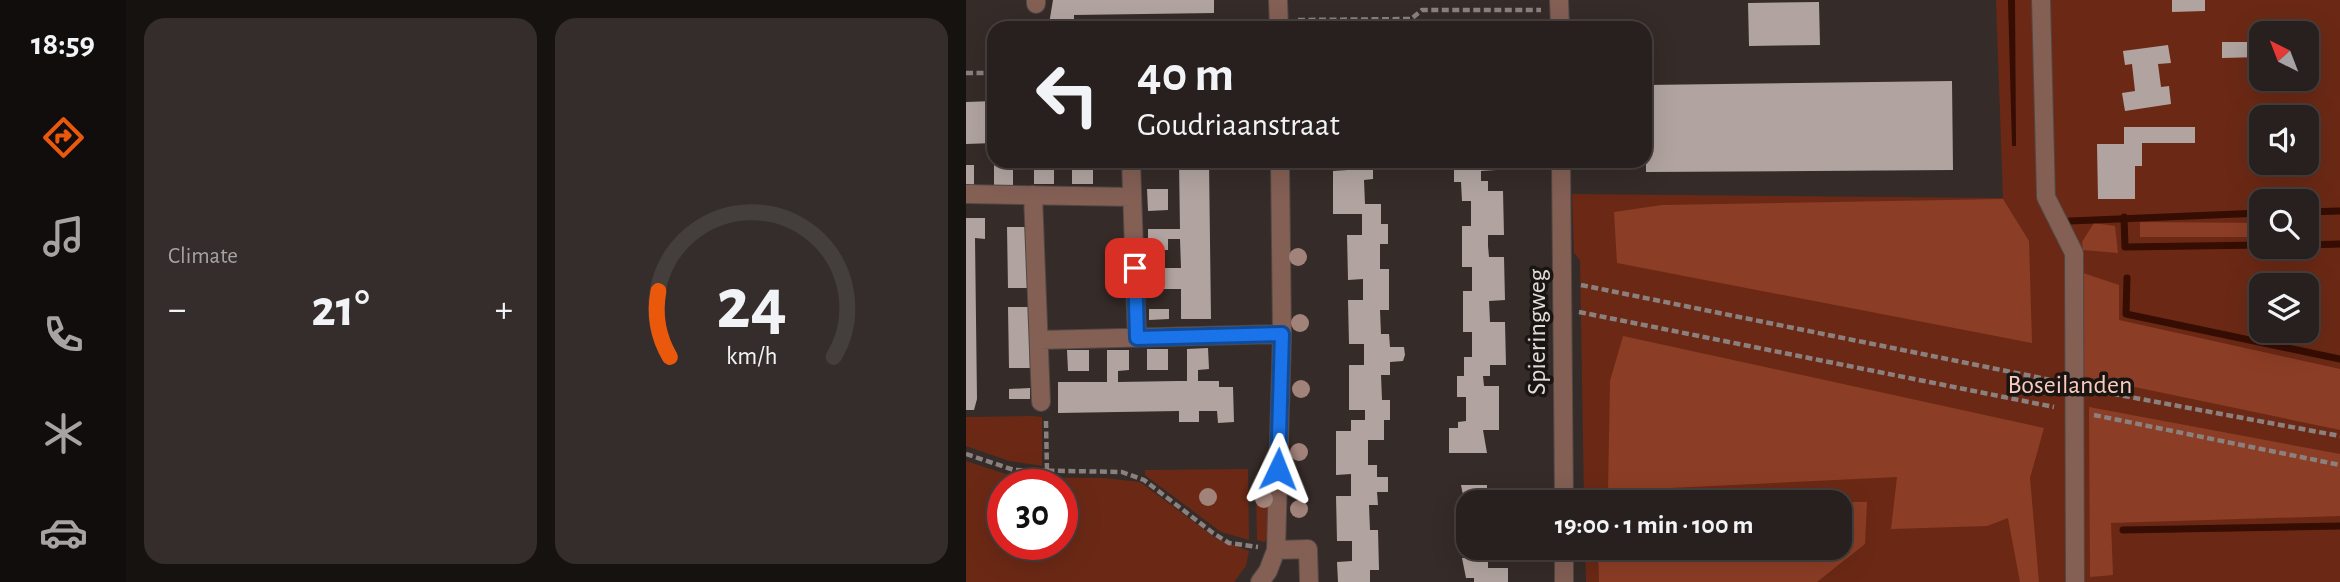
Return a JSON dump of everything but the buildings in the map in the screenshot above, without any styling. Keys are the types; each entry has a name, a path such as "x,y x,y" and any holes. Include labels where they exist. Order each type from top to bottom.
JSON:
{"street":[{"path":"1278,0 1279,21"},
{"path":"2040,0 2046,197 2074,253 2075,582"},
{"path":"1131,168 1137,338"},
{"path":"1260,582 1268,571 1276,550 1282,334 1280,168"},
{"name":"Spieringweg","path":"1561,168 1564,490"},
{"path":"966,194 1132,197"},
{"path":"1033,195 1041,401"},
{"path":"1039,340 1282,334"},
{"path":"1276,550 1308,549 1309,582"},
{"path":"1564,560 1564,582"}],"path":[{"path":"1358,21 1411,19 1422,10 1559,13"},
{"path":"966,73 987,73"},
{"path":"1563,281 2340,436"},
{"path":"1563,308 2340,465"},
{"path":"1041,401 1046,410 1047,469"},
{"path":"966,453 1011,469"},
{"path":"1078,472 1122,472 1144,480 1229,543 1276,550"}],"green space":[{"name":"Boseilanden","path":"1996,0 2340,0 2340,582 1586,582 1585,560 1852,560 1852,490 1584,490 1580,260 1574,253 1572,194 2003,198"},
{"path":"966,417 1042,417 1042,466 1009,461 966,446"},
{"path":"966,461 990,469 987,469 987,560 1078,560 1078,478 1104,478 1140,482 1217,539 1249,551 1246,566 1234,582 966,582"},
{"path":"1248,469 1249,540 1221,532 1145,475 1145,470"},
{"path":"1272,489 1271,526 1265,542 1257,540 1256,490"}],"shaded area":[{"path":"2008,0 2015,0 2016,146 2012,146"},
{"path":"2003,199 2029,241 2032,343 1617,263 1614,212 1662,205"},
{"path":"2140,222 2249,223 2249,237 2140,237"},
{"path":"2094,223 2115,226 2118,253 2083,250 2082,242"},
{"path":"2083,273 2119,285 2119,320 2340,369 2340,430 2082,376"},
{"path":"1623,336 2044,428 2030,478 2039,582 2020,582 2008,518 1987,526 1891,529 1897,477 1608,490 1610,381"},
{"path":"2089,407 2340,454 2340,516 2111,523 2113,575 2090,577"},
{"path":"1852,502 1867,502 1865,544 1852,554"},
{"path":"1598,560 1845,560 1817,582 1599,582"}],"waterway":[{"path":"2319,212 2340,211"},
{"path":"2070,221 2249,214"},
{"path":"2124,217 2125,247 2249,245"},
{"path":"2319,245 2340,244"},
{"path":"2127,278 2126,314 2340,359"},
{"path":"2123,530 2340,526"}],"route":[{"path":"1135,268 1137,338 1282,334 1278,469"}]}
